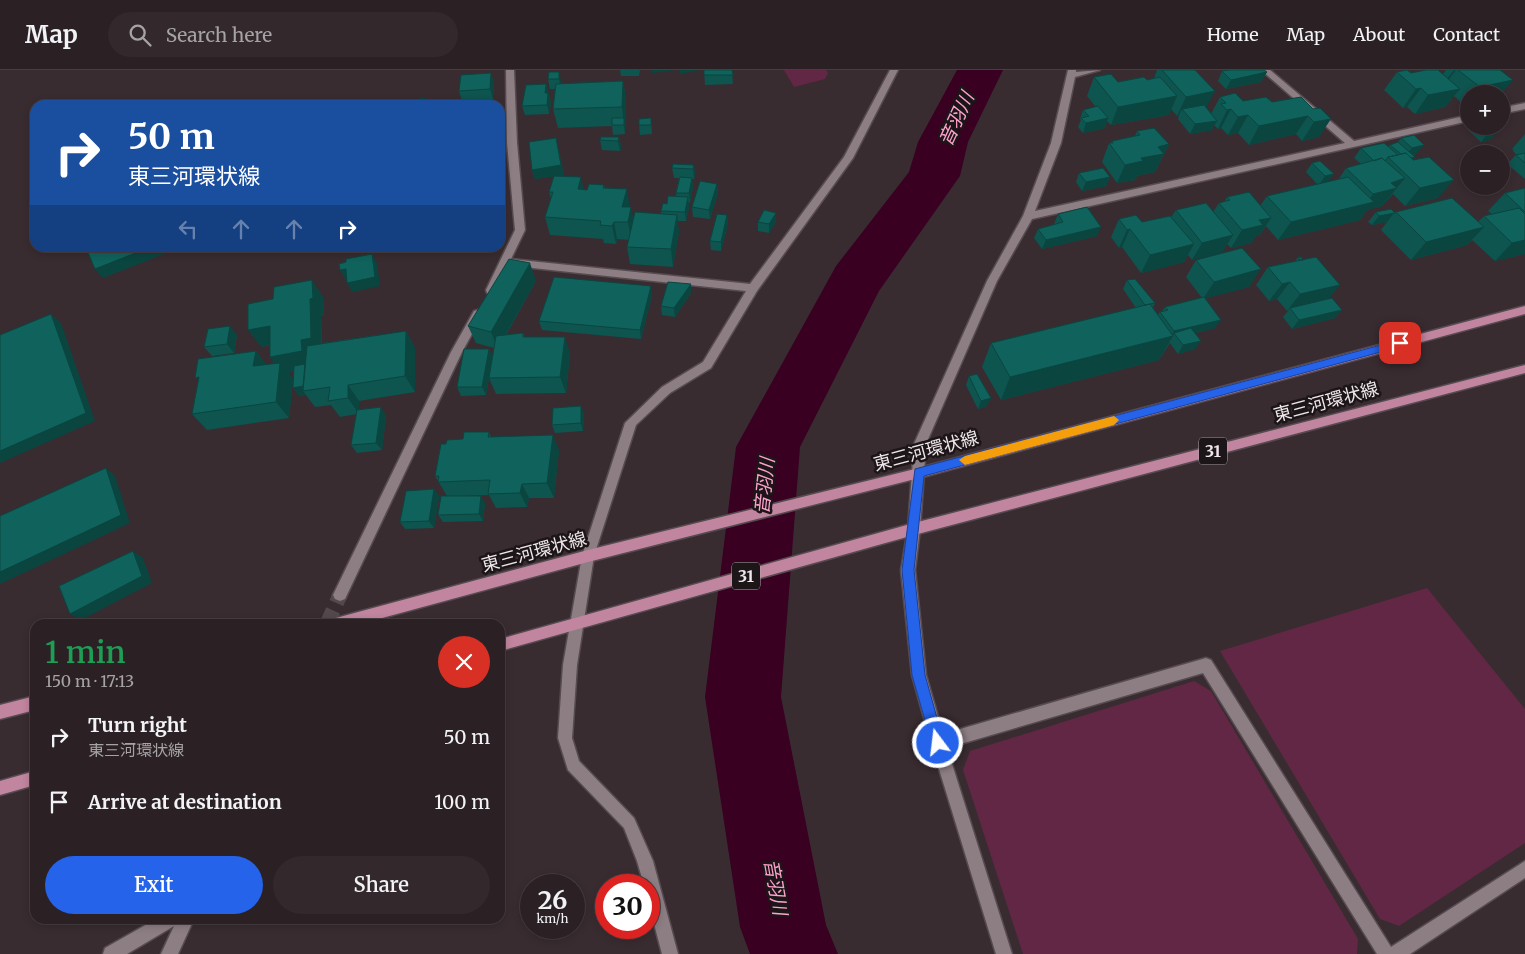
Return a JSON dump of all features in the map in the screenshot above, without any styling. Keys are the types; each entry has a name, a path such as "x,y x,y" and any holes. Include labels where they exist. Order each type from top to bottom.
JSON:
{"main road":[{"name":"東三河環状線","path":"355,619 588,556 919,473 1525,310"},
{"name":"東三河環状線","path":"505,644 914,529 1525,369"},
{"path":"0,712 30,704"},
{"path":"0,788 30,779"}],"street":[{"path":"340,595 457,352 506,261 520,230 520,205 512,143 510,70"},
{"path":"670,954 645,861 629,823 573,765 565,738 570,665 588,556 630,423 666,390 707,365 754,288 848,158 894,70"},
{"path":"1004,954 938,743 919,675 908,570 914,529 920,444 992,281 1028,216 1056,143 1072,72 1096,70"},
{"path":"1265,70 1352,144"},
{"path":"1510,109 1525,106"},
{"path":"1028,216 1460,120"},
{"path":"506,261 754,288"},
{"path":"938,743 1206,665 1386,954"},
{"path":"1395,954 1525,868"},
{"path":"111,954 162,924"},
{"path":"169,954 184,924"}],"shaded area":[{"path":"784,70 826,70 828,73 825,79 794,87"},
{"path":"1427,588 1525,709 1525,843 1399,926 1380,919 1220,651"},
{"path":"1194,681 1211,691 1358,939 1357,954 1023,954 963,770 970,751"}],"building":[{"path":"704,70 732,70 733,75 704,75"},
{"path":"1162,70 1195,70 1215,91 1186,97"},
{"path":"1264,70 1267,72 1231,80 1222,71"},
{"path":"1407,70 1411,73 1438,70 1460,89 1428,95 1421,88 1416,89 1397,72"},
{"path":"1458,70 1500,70 1513,80 1489,85 1477,85"},
{"path":"549,72 559,72 559,79 548,79"},
{"path":"491,73 490,89 459,91 461,75"},
{"path":"1111,74 1118,82 1144,77 1147,80 1160,77 1177,96 1118,107 1094,77"},
{"path":"623,81 622,107 553,109 556,84"},
{"path":"546,84 545,93 548,93 547,105 522,106 526,85"},
{"path":"1235,93 1243,101 1266,97 1272,102 1301,97 1313,109 1320,108 1331,119 1314,122 1308,116 1259,126 1248,115 1238,117 1231,109 1227,110 1221,104 1226,103 1220,97"},
{"path":"1204,105 1217,121 1195,124 1182,109"},
{"path":"1098,106 1108,118 1086,123 1081,118 1089,116 1083,110"},
{"path":"612,118 624,118 624,125 612,125"},
{"path":"651,118 651,125 639,125 639,119"},
{"path":"1154,128 1169,144 1158,147 1164,154 1141,158 1143,161 1125,165 1109,143 1140,135 1137,131"},
{"path":"1414,135 1424,145 1412,148 1401,138"},
{"path":"601,137 619,137 618,141 600,140"},
{"path":"556,138 561,165 532,170 529,142"},
{"path":"1398,142 1415,157 1411,158 1406,153 1401,154 1390,145"},
{"path":"1384,143 1398,155 1388,157 1385,161 1382,158 1374,161 1361,148"},
{"path":"1406,153 1413,160 1429,157 1454,180 1420,188 1388,157"},
{"path":"1525,153 1525,163 1516,155"},
{"path":"1382,158 1405,178 1391,183 1397,188 1373,194 1346,168"},
{"path":"1320,161 1334,174 1325,176 1312,163"},
{"path":"673,164 694,165 693,169 672,168"},
{"path":"1103,168 1110,177 1086,182 1079,173"},
{"path":"554,176 581,177 578,189 587,190 589,184 604,185 603,188 627,189 622,207 631,207 628,222 614,222 612,226 600,225 601,221 545,217 553,192 549,192"},
{"path":"680,177 692,178 689,193 676,193"},
{"path":"1348,177 1374,202 1291,222 1267,196"},
{"path":"700,181 717,184 709,210 692,207"},
{"path":"1525,188 1525,212 1507,195 1510,195 1510,192"},
{"path":"1249,192 1271,218 1259,220 1263,225 1242,230 1219,203 1230,200 1227,197"},
{"path":"668,196 688,197 685,212 661,211 663,203 667,204"},
{"path":"1452,198 1484,227 1426,242 1396,212"},
{"path":"1206,203 1233,235 1202,243 1176,210"},
{"path":"1087,207 1101,227 1046,240 1038,229 1063,222 1058,214"},
{"path":"1519,208 1525,214 1525,240 1512,243 1484,216"},
{"path":"1391,209 1395,213 1379,216 1376,212"},
{"path":"764,210 776,213 769,224 758,222"},
{"path":"635,212 677,215 671,249 627,247"},
{"path":"717,214 727,215 721,242 710,241"},
{"path":"1136,215 1142,222 1170,216 1194,244 1150,255 1130,229 1127,230 1119,219"},
{"path":"1242,248 1261,269 1214,282 1196,260"},
{"path":"88,252 138,252 95,269"},
{"path":"372,254 375,277 347,283 346,269 340,270 339,264 346,262 346,259"},
{"path":"1316,257 1340,285 1300,294 1290,282 1282,284 1268,267"},
{"path":"509,259 530,263 491,332 468,326"},
{"path":"554,277 651,286 640,330 539,321"},
{"path":"1135,279 1155,303 1145,305 1127,280"},
{"path":"312,280 313,298 310,299 311,338 301,340 302,351 270,357 270,326 248,330 248,304 273,299 274,287"},
{"path":"668,282 691,284 674,308 661,306"},
{"path":"1204,297 1221,320 1174,331 1160,312 1168,310 1165,307"},
{"path":"1332,298 1342,310 1299,320 1290,308"},
{"path":"1150,304 1173,336 1010,377 991,343"},
{"path":"51,314 86,413 0,451 0,335"},
{"path":"230,326 227,344 204,347 208,329"},
{"path":"1191,328 1201,341 1183,345 1174,333"},
{"path":"406,331 405,376 348,385 348,398 328,401 330,387 303,391 307,346"},
{"path":"523,333 523,337 565,337 560,377 489,378 496,336"},
{"path":"464,349 489,349 482,387 457,387"},
{"path":"256,351 253,366 280,363 276,402 192,414 199,377 195,378 198,359"},
{"path":"305,364 303,386 293,388 294,366"},
{"path":"977,374 991,398 981,401 969,376"},
{"path":"581,406 581,423 552,425 553,408"},
{"path":"381,407 376,443 351,445 357,410"},
{"path":"464,432 489,432 488,437 553,435 547,483 522,484 520,493 488,494 490,480 438,482 439,476 435,476 441,444 446,444 447,440 463,439"},
{"path":"106,468 121,515 0,572 0,516"},
{"path":"434,489 429,521 400,522 406,491"},
{"path":"441,496 481,496 479,514 438,515"},
{"path":"133,551 142,576 70,614 59,586"}],"waterway":[{"name":"音羽川","path":"794,954 783,927 743,697 768,447 856,281 934,176 943,142 980,70"}],"tunnel":[{"path":"329,619 340,595"}],"slow traffic":[{"path":"965,460 1114,420"}],"route":[{"path":"938,743 919,675 908,570 919,473 1400,343"}]}
